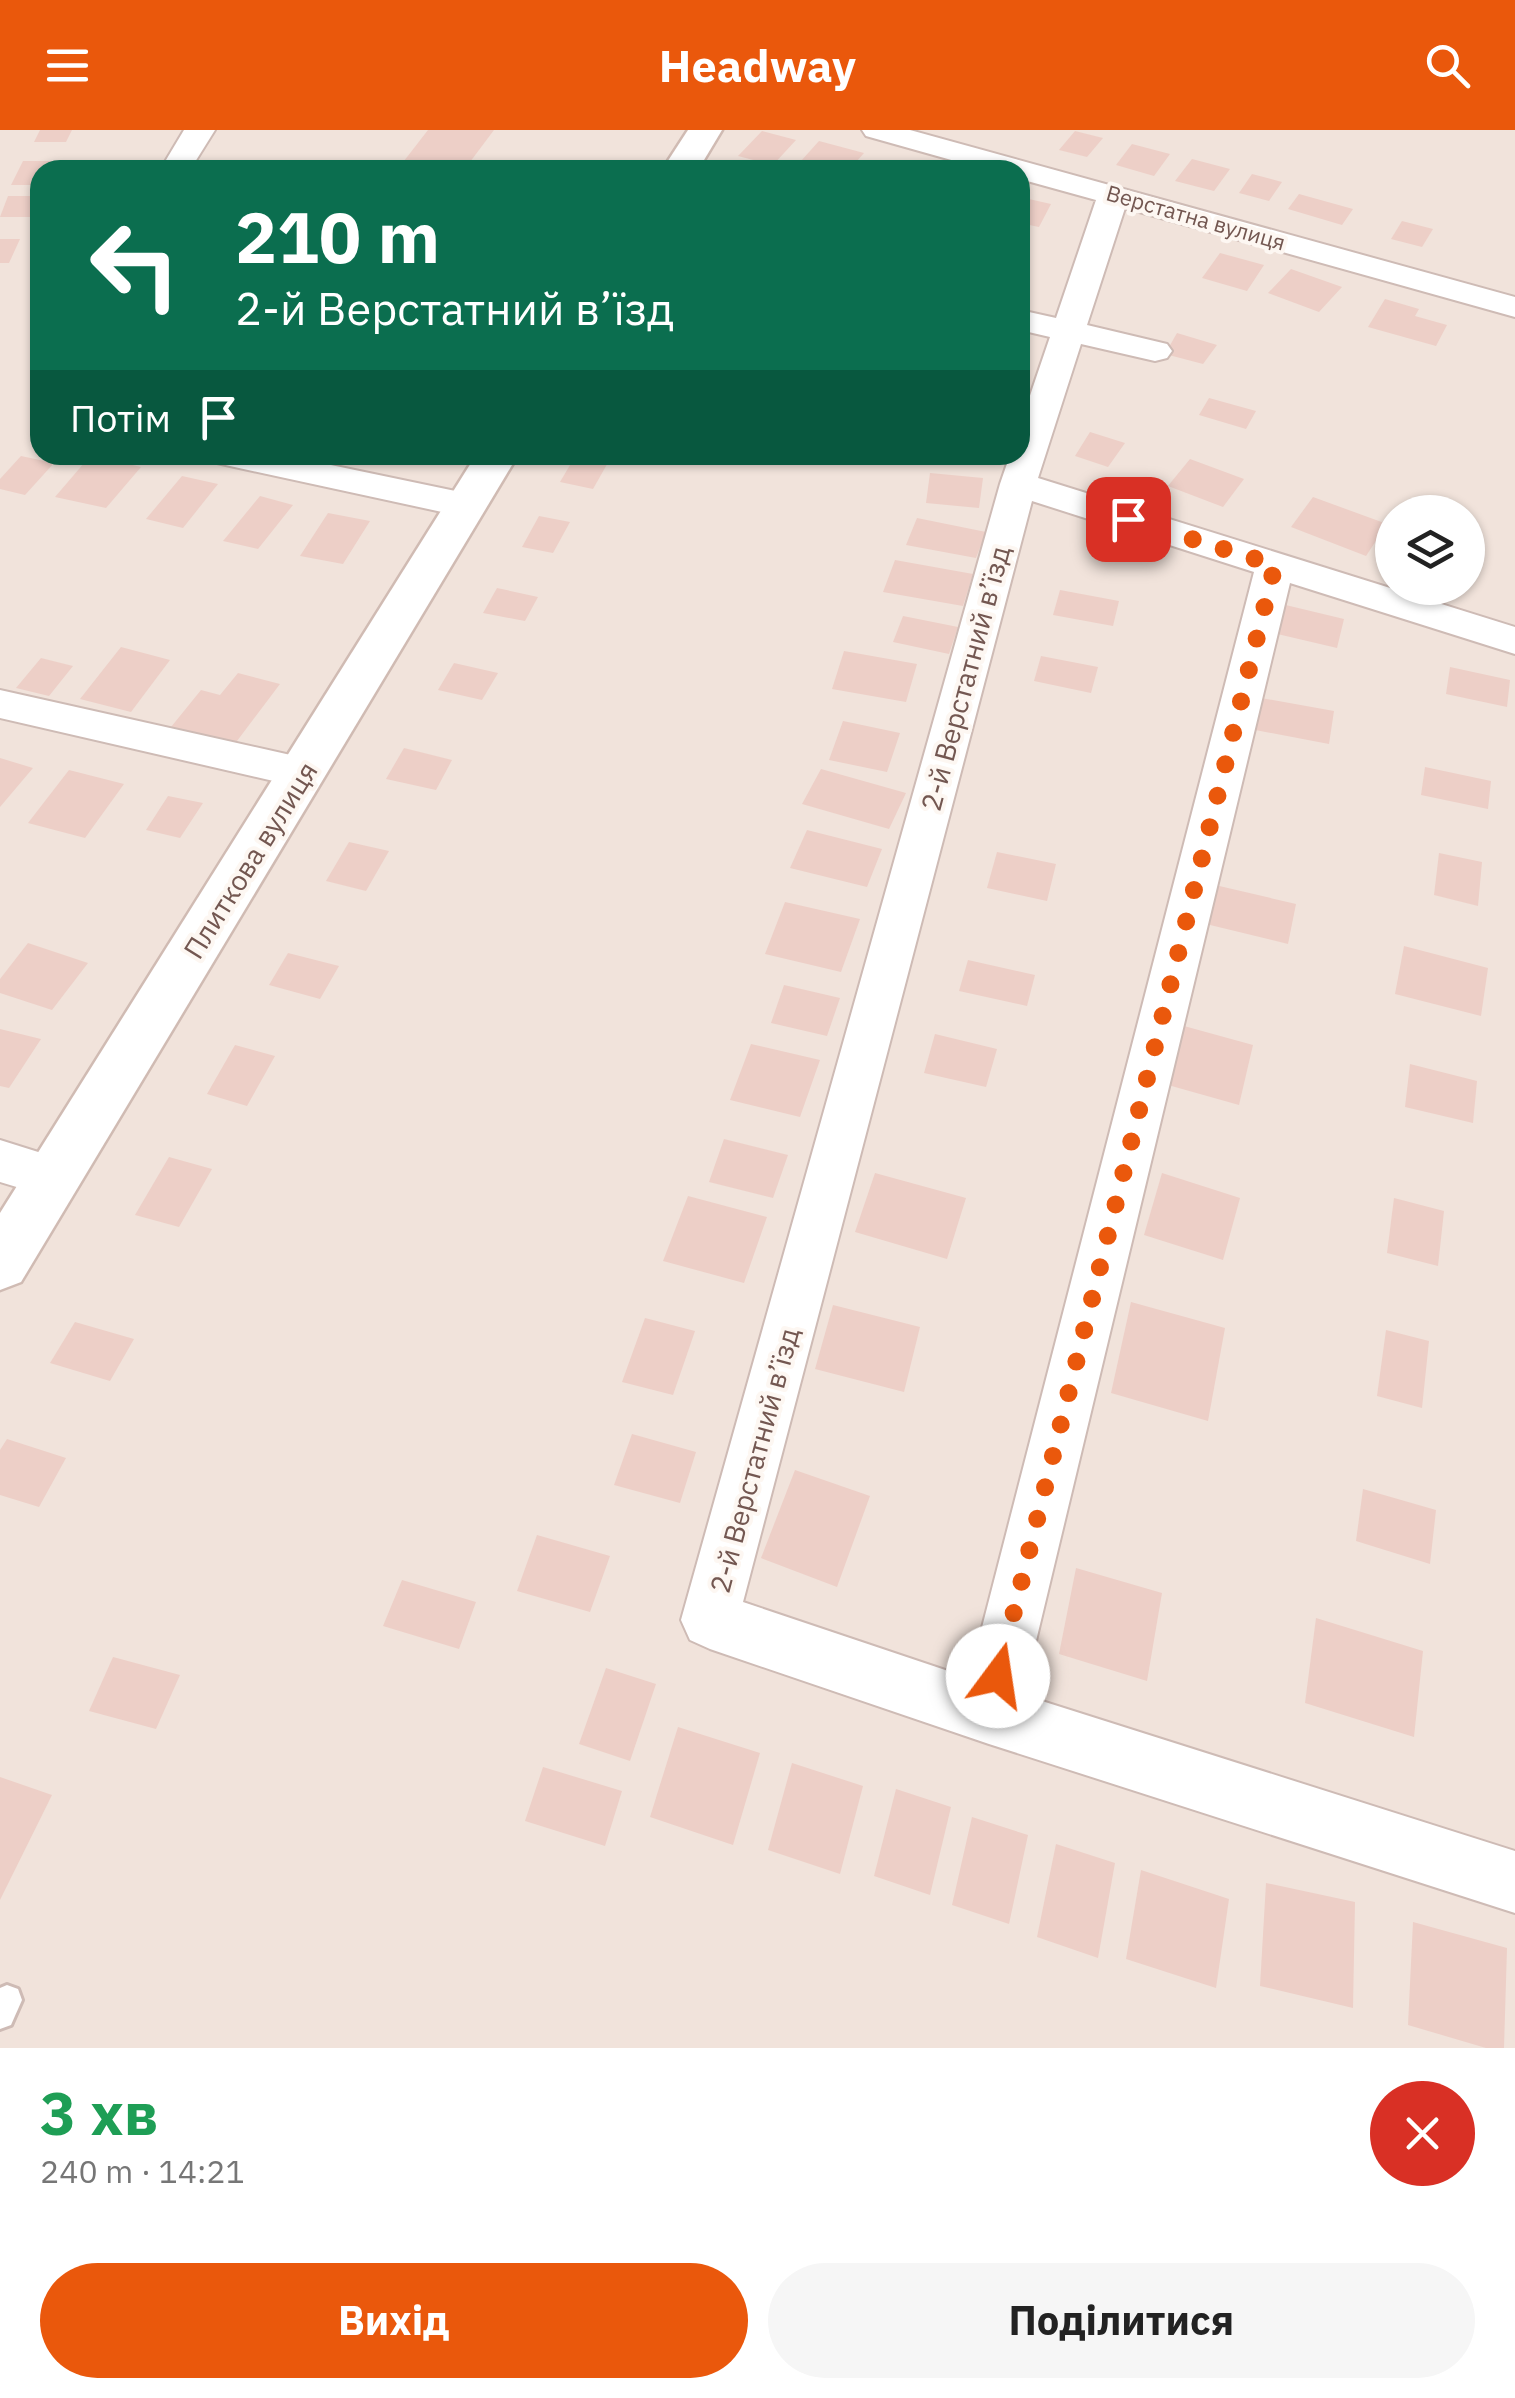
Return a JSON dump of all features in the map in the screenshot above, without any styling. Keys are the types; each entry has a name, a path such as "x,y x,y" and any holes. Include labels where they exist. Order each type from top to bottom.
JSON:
{"street":[{"path":"180,160 200,130"},
{"path":"686,160 705,130"},
{"name":"Верстатна вулиця","path":"876,130 989,160"},
{"name":"Верстатна вулиця","path":"1030,171 1515,307"},
{"name":"2-й Верстатний в’їзд","path":"1030,447 1114,193"},
{"path":"1030,322 1155,351"},
{"path":"277,465 465,505"},
{"name":"Плиткова вулиця","path":"0,1264 491,465"},
{"name":"2-й Верстатний в’їзд","path":"1024,465 710,1620 988,1714 1515,1882"},
{"path":"1018,484 1515,641"},
{"path":"988,1714 1275,565"},
{"path":"0,704 304,773"},
{"path":"0,1161 53,1177"}],"shaded area":[{"path":"0,130 1515,130 1515,2048 0,2048"}],"building":[{"path":"40,130 72,130 66,142 34,142"},
{"path":"428,130 494,130 472,160 405,160"},
{"path":"762,131 796,140 778,160 738,156"},
{"path":"1075,131 1103,138 1087,157 1059,150"},
{"path":"819,141 864,153 858,160 802,160"},
{"path":"1132,144 1170,154 1154,176 1116,165"},
{"path":"1192,159 1230,169 1214,191 1175,181"},
{"path":"23,161 30,161 30,185 11,185"},
{"path":"1252,174 1282,182 1269,201 1239,193"},
{"path":"1299,194 1353,209 1342,225 1288,209"},
{"path":"8,196 30,196 30,217 0,217"},
{"path":"1030,199 1051,204 1039,227 1030,225"},
{"path":"1402,221 1433,229 1422,247 1391,239"},
{"path":"0,239 20,239 9,263 0,263"},
{"path":"1220,253 1264,265 1247,291 1202,278"},
{"path":"1291,269 1342,287 1319,312 1268,293"},
{"path":"1385,299 1419,309 1415,316 1447,325 1436,346 1368,327"},
{"path":"1177,333 1217,345 1203,364 1165,354"},
{"path":"1209,398 1256,411 1246,429 1199,415"},
{"path":"1090,432 1125,443 1108,467 1075,456"},
{"path":"21,456 30,458 30,465 52,465 25,495 0,489 0,479"},
{"path":"1190,459 1244,479 1223,507 1168,486"},
{"path":"82,465 141,467 106,508 55,497"},
{"path":"570,465 607,465 593,489 560,482"},
{"path":"930,473 983,478 979,508 926,503"},
{"path":"182,476 218,484 183,528 146,519"},
{"path":"260,496 293,505 258,549 223,541"},
{"path":"1313,497 1375,520 1375,542 1366,556 1291,527"},
{"path":"328,513 370,521 343,564 300,556"},
{"path":"539,516 570,522 553,553 522,547"},
{"path":"917,518 986,532 976,558 906,545"},
{"path":"895,560 973,574 963,606 883,592"},
{"path":"497,588 538,597 525,621 483,613"},
{"path":"1060,590 1119,601 1113,626 1053,615"},
{"path":"1269,601 1344,619 1337,648 1260,630"},
{"path":"903,616 958,627 949,654 893,642"},
{"path":"121,647 170,660 131,712 80,699"},
{"path":"844,651 917,664 906,702 832,689"},
{"path":"1041,656 1098,667 1091,693 1034,681"},
{"path":"41,658 73,666 49,696 16,688"},
{"path":"454,663 498,673 482,700 438,690"},
{"path":"1450,667 1510,680 1507,707 1446,694"},
{"path":"238,673 280,684 234,745 171,727 201,690 220,695"},
{"path":"1250,696 1334,711 1329,744 1245,728"},
{"path":"843,721 900,733 887,772 829,760"},
{"path":"404,748 452,760 436,790 386,779"},
{"path":"0,758 33,768 0,807"},
{"path":"1425,767 1491,781 1488,809 1421,795"},
{"path":"821,769 906,793 889,829 802,804"},
{"path":"69,770 124,784 85,838 28,823"},
{"path":"168,796 203,803 180,838 146,830"},
{"path":"807,830 882,849 867,887 790,868"},
{"path":"349,842 389,851 366,891 326,881"},
{"path":"997,852 1056,864 1047,901 987,888"},
{"path":"1439,853 1482,862 1478,906 1434,895"},
{"path":"1215,885 1296,904 1288,944 1206,924"},
{"path":"785,902 860,919 841,972 765,954"},
{"path":"28,943 88,963 52,1010 0,993 0,979"},
{"path":"1404,946 1488,968 1481,1016 1395,994"},
{"path":"288,953 339,966 320,999 269,985"},
{"path":"968,960 1035,975 1027,1006 959,991"},
{"path":"784,985 840,998 827,1036 771,1023"},
{"path":"1184,1026 1253,1045 1239,1105 1168,1085"},
{"path":"0,1029 41,1039 9,1088 0,1086"},
{"path":"935,1034 997,1049 986,1087 924,1073"},
{"path":"751,1044 820,1060 800,1117 730,1100"},
{"path":"235,1045 275,1056 247,1106 207,1094"},
{"path":"1410,1064 1477,1081 1473,1123 1405,1107"},
{"path":"724,1139 788,1155 773,1198 709,1182"},
{"path":"169,1157 212,1169 179,1227 135,1215"},
{"path":"875,1173 966,1198 947,1259 855,1232"},
{"path":"1162,1173 1240,1198 1223,1260 1144,1235"},
{"path":"688,1196 767,1217 744,1283 663,1261"},
{"path":"1394,1198 1444,1211 1438,1266 1387,1253"},
{"path":"1131,1302 1225,1328 1208,1421 1111,1393"},
{"path":"833,1305 920,1327 904,1392 815,1369"},
{"path":"645,1318 695,1331 673,1395 622,1382"},
{"path":"75,1322 134,1339 110,1381 50,1363"},
{"path":"1386,1330 1429,1341 1422,1408 1377,1396"},
{"path":"632,1434 696,1452 680,1503 614,1485"},
{"path":"7,1439 66,1458 39,1507 0,1495 0,1450"},
{"path":"795,1470 870,1496 837,1587 761,1558"},
{"path":"1363,1489 1436,1510 1430,1564 1356,1541"},
{"path":"537,1535 610,1556 590,1612 517,1591"},
{"path":"1076,1568 1162,1593 1147,1681 1059,1654"},
{"path":"402,1580 476,1602 459,1649 383,1626"},
{"path":"1316,1618 1423,1651 1414,1737 1305,1703"},
{"path":"113,1657 180,1675 156,1729 89,1711"},
{"path":"606,1668 656,1684 630,1761 579,1744"},
{"path":"678,1727 760,1753 733,1845 650,1817"},
{"path":"792,1763 863,1786 840,1874 768,1850"},
{"path":"543,1767 622,1791 605,1846 525,1821"},
{"path":"0,1777 52,1795 0,1900"},
{"path":"896,1789 951,1807 930,1895 874,1876"},
{"path":"972,1817 1028,1835 1009,1924 952,1905"},
{"path":"1056,1844 1115,1863 1098,1958 1037,1937"},
{"path":"1141,1870 1229,1899 1216,1988 1126,1959"},
{"path":"1266,1883 1355,1902 1353,2008 1260,1986"},
{"path":"1413,1922 1507,1948 1504,2048 1486,2048 1408,2025"}],"route":[{"path":"998,1676 1275,565 1128,519"}]}
